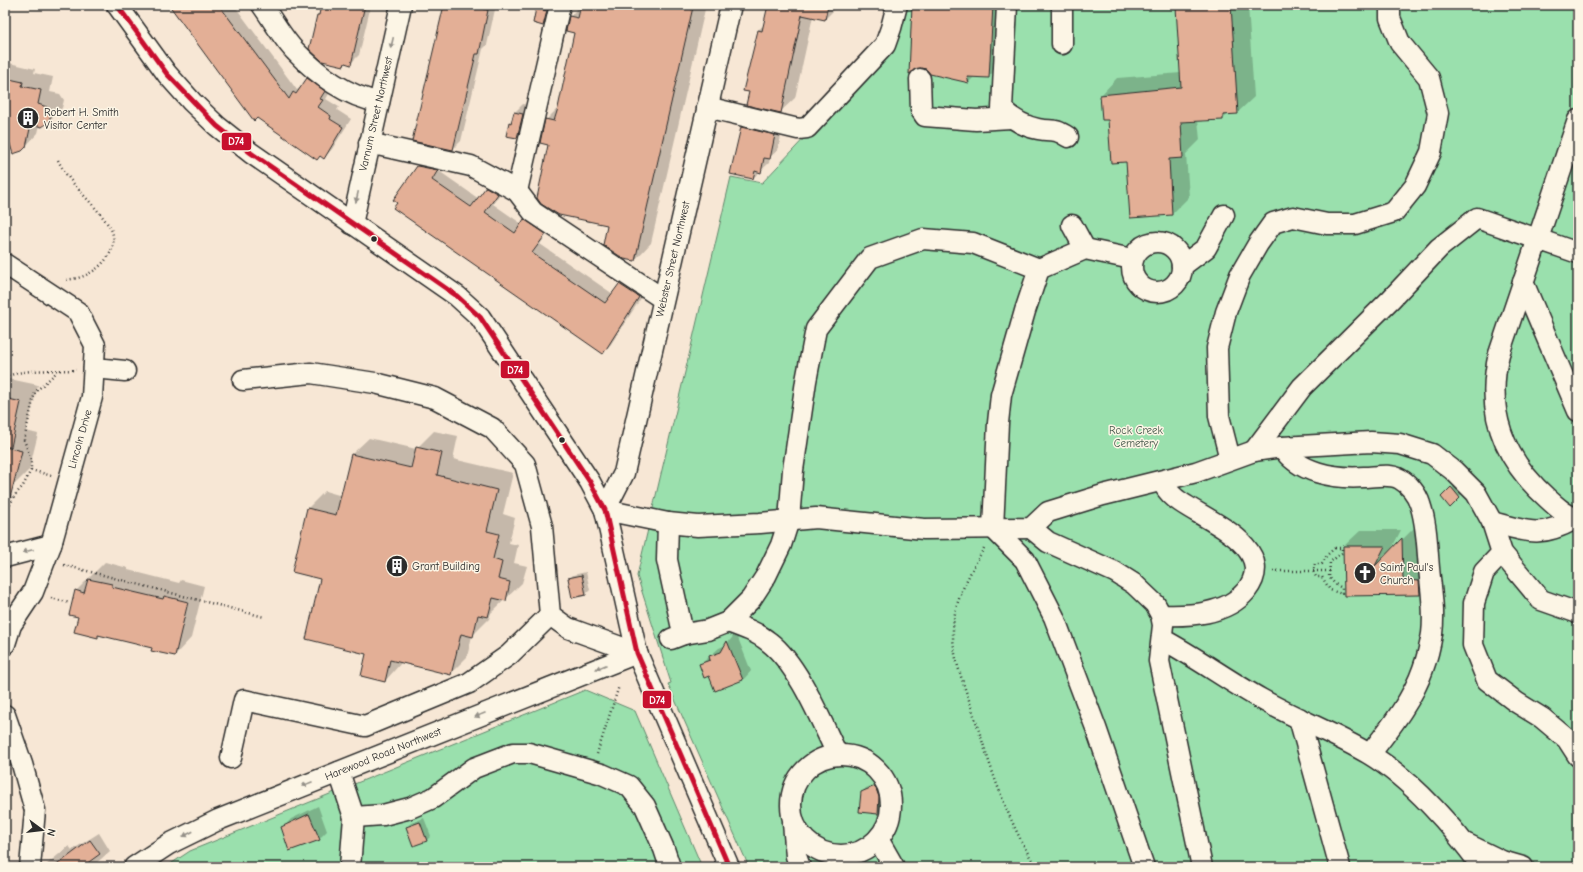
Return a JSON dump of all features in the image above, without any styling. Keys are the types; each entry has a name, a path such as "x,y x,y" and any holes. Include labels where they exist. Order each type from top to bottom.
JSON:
{"street":[{"path":"116,5 167,74 211,121 251,153 457,296 480,317 590,482 605,510 637,653 729,867"},
{"name":"Varnum Street Northwest","path":"352,224 401,5"},
{"path":"517,190 560,5"},
{"name":"Webster Street Northwest","path":"605,510 624,473 731,5"},
{"path":"707,107 798,128 807,128 888,41 897,5"},
{"path":"1008,5 1002,109 1015,121 1038,129 1057,130 1067,136"},
{"path":"1062,5 1062,44"},
{"path":"1230,459 1219,416 1217,348 1226,312 1240,275 1258,244 1273,223 1293,217 1327,224 1355,224 1394,212 1415,186 1431,152 1438,112 1429,78 1400,43 1390,18 1390,5"},
{"path":"271,9 295,51 315,70 360,98 379,102"},
{"path":"920,79 921,110 925,116 976,120 1011,118"},
{"path":"1577,519 1563,512 1538,490 1523,474 1508,451 1494,406 1494,375 1497,361 1523,282 1578,120"},
{"path":"369,143 471,166 517,190 533,212 663,299"},
{"path":"1182,266 1206,248 1224,215"},
{"path":"1254,451 1302,387 1391,299 1439,248 1477,218 1578,253"},
{"path":"1072,225 1085,249"},
{"path":"668,523 667,560 678,636 708,630 728,622 751,599 766,576 781,545 789,520 793,470 806,381 816,330 870,258 923,239 973,243 1039,269 1085,249 1132,260"},
{"path":"1148,242 1164,242 1177,251 1182,266 1181,275 1177,283 1170,289 1153,292 1138,284 1133,277 1131,268 1135,252 1148,242"},
{"name":"Lincoln Drive","path":"5,264 27,287 78,312 95,345 86,369 92,397 51,545 33,592 8,621 5,644"},
{"path":"1039,269 1024,312 1001,396 998,423 994,528 1025,560 1054,617 1099,735 1144,867"},
{"path":"1523,282 1578,411"},
{"path":"86,369 125,371"},
{"path":"243,380 311,373 375,383 434,398 492,428 525,464 542,526 550,615 568,628 637,653"},
{"path":"1031,528 1048,512 1103,495 1196,472 1254,451 1282,447 1371,442 1400,444 1432,454 1454,471 1476,493 1492,522 1502,553 1541,600 1578,613"},
{"path":"1282,447 1288,457 1296,462 1327,474 1362,478 1393,476 1400,479 1411,489 1420,504 1434,607 1432,635 1422,671 1412,692 1393,724 1370,754"},
{"path":"1161,615 1201,613 1228,605 1238,599 1250,585 1254,569 1250,553 1235,537 1223,527 1176,499 1166,490 1162,481"},
{"path":"605,510 668,523 698,526 816,518 924,529 1031,528 1048,542 1110,569 1134,584 1155,604 1161,615 1163,625 1159,662 1202,867"},
{"path":"1492,522 1535,532 1548,531 1577,519"},
{"path":"5,557 51,545"},
{"path":"1502,553 1484,572 1474,602 1473,645 1487,680 1516,702 1542,718 1567,739 1578,756"},
{"path":"231,758 244,700 365,726 470,683 509,655 550,615"},
{"path":"728,622 754,632 770,642 787,661 799,680 837,754"},
{"path":"1162,639 1181,649 1261,699 1370,754 1415,789 1465,844 1482,867"},
{"name":"Harewood Road Northwest","path":"134,867 190,833 637,653"},
{"path":"5,715 14,763 35,810 30,867"},
{"path":"1299,718 1340,867"},
{"path":"354,817 383,816 410,808 433,798 474,768 513,753 529,753 602,774 629,786 645,806 664,849 670,867"},
{"path":"792,816 799,832 806,841 825,852 836,855 860,852 878,839 885,830 890,817 892,799 887,782 867,761 854,756 837,754 816,761 798,779 791,805 792,816 796,856 800,867"},
{"path":"339,772 354,817 350,867"},
{"path":"878,839 894,867"},
{"path":"1465,844 1502,861 1523,867"}],"path":[{"path":"58,160 65,174 110,227 113,241 110,256 99,268 85,276 60,281"},
{"path":"5,378 27,372 56,372 86,369"},
{"path":"5,516 14,496 23,486 31,470 31,458 24,440 35,392 56,372"},
{"path":"31,470 53,477"},
{"path":"994,528 959,595 952,630 955,656 1002,802 1016,833 1036,867"},
{"path":"1335,548 1342,548 1342,553 1330,562 1328,571 1331,580 1342,588 1342,594 1330,590 1322,577 1316,577 1313,571 1315,564 1322,564 1330,552 1335,548"},
{"path":"64,565 264,617"},
{"path":"1266,571 1332,571"},
{"path":"50,598 70,603"},
{"path":"597,756 619,686"}],"green space":[{"name":"Rock Creek Cemetery","path":"900,5 1578,5 1578,867 749,867 668,684 671,683 637,576 731,177 762,183 890,47"},
{"path":"585,690 635,711 702,867 166,867 190,851"}],"building":[{"path":"169,5 219,5 289,99 293,92 296,94 307,78 325,91 320,99 323,100 318,107 331,116 330,119 343,127 324,159 320,156 317,160 257,118 254,121"},
{"path":"321,5 365,5 351,65 345,63 344,66 322,61 309,49 317,15 319,15"},
{"path":"444,5 484,5 483,9 488,10 479,54 476,54 453,150 412,141"},
{"path":"581,5 683,5 693,7 635,261 624,259 603,245 607,225 559,215 541,204 537,198 548,145 540,143 545,119 554,121 574,33 566,31 569,16 578,18"},
{"path":"768,5 828,5 825,20 802,15 781,113 746,105 749,92 743,91 758,30 762,31"},
{"path":"912,5 993,5 989,78 967,77 969,83 930,74 926,69 920,68 909,74"},
{"path":"1190,5 1231,5 1238,114 1223,115 1223,120 1181,122 1183,158 1169,159 1172,215 1130,218 1126,162 1111,163 1108,120 1102,120 1100,95 1181,87 1176,7"},
{"path":"536,8 547,11 543,26 533,23"},
{"name":"Robert H. Smith Visitor Center","path":"5,78 23,82 22,86 41,90 38,104 47,107 51,113 49,122 42,127 31,124 26,147 22,151 13,154 9,141 5,140"},
{"path":"514,112 523,114 517,138 506,136 509,122 511,123"},
{"path":"741,127 775,135 770,159 764,158 761,173 755,171 753,179 730,174"},
{"path":"417,166 438,170 432,180 471,207 486,187 498,194 485,212 515,233 524,219 546,234 532,253 605,303 619,284 639,297 603,354 393,208 397,203 393,200"},
{"path":"5,398 21,402 11,447 5,447"},
{"path":"5,447 22,451 10,498 5,498"},
{"name":"Grant Building","path":"416,447 442,453 437,475 497,490 487,531 499,534 493,559 502,562 498,579 510,582 506,601 493,598 488,617 478,615 473,637 461,634 451,675 390,660 385,682 361,676 366,654 306,639 320,579 292,572 307,508 336,515 351,454 411,468"},
{"path":"1451,487 1460,498 1450,508 1441,497"},
{"name":"Saint Paul's Church","path":"1402,538 1403,580 1419,581 1420,595 1344,596 1343,546 1385,546 1375,566"},
{"path":"582,575 586,595 572,598 568,578"},
{"path":"88,579 112,584 112,587 163,599 164,596 188,602 175,656 151,651 152,648 98,635 98,638 74,632 78,617 69,615 75,590 84,593"},
{"path":"727,641 743,680 715,691 709,676 704,678 699,664 710,660 709,656 721,652"},
{"path":"875,786 879,797 878,814 859,812 861,792"},
{"path":"309,814 320,840 289,851 281,827"},
{"path":"420,822 427,841 413,846 406,827"},
{"path":"90,840 100,854 82,867 54,867"}],"transit line":[{"name":"D74","path":"117,5 167,74 217,126 251,153 457,296 480,317 590,482 605,510 637,653 729,867"}],"place":[{"name":"Robert H. Smith Visitor Center","path":"28,118"},
{"name":"Grant Building","path":"397,566"},
{"name":"Saint Paul's Church","path":"1365,573"}]}
